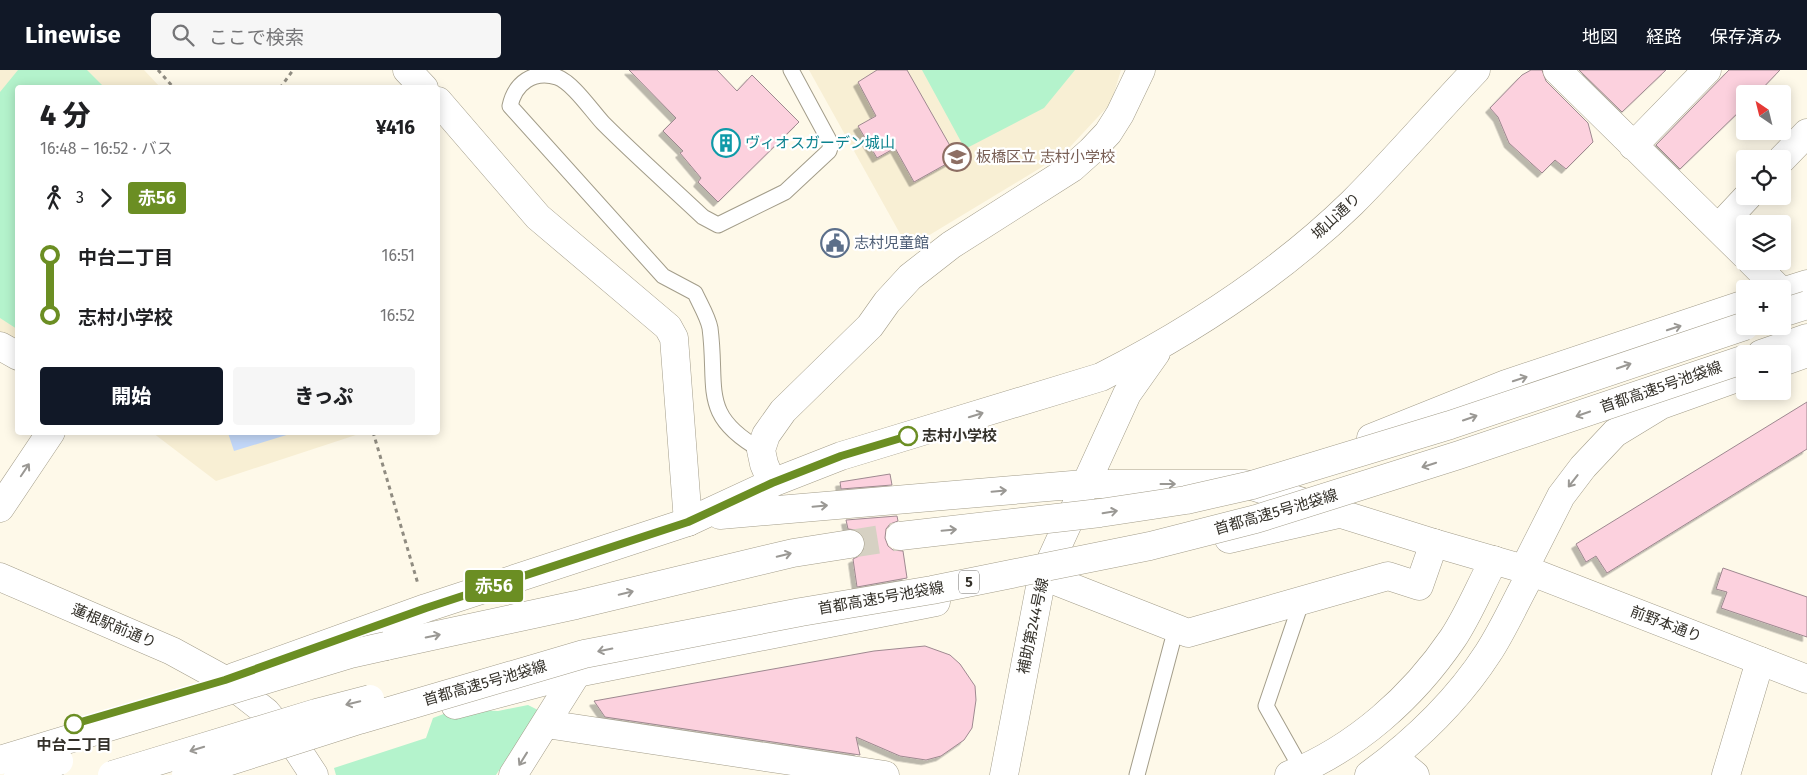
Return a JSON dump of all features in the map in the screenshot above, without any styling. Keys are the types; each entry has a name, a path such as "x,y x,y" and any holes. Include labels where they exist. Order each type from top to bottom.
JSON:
{"main road":[{"path":"407,70 421,85"},
{"path":"772,483 764,464 761,450 766,435 777,418 870,326 887,302 910,277 952,245 1072,168 1091,151 1108,133 1120,114 1141,70"},
{"name":"城山通り","path":"1174,336 1221,307 1320,232 1352,202 1476,70"},
{"path":"1557,70 1736,246"},
{"path":"1633,146 1707,70"},
{"path":"440,103 538,217 668,327 674,338 695,519"},
{"path":"1791,150 1807,133"},
{"path":"1718,228 1740,205"},
{"path":"1760,270 1770,280"},
{"path":"1791,289 1807,284"},
{"path":"1791,301 1807,316"},
{"path":"1791,310 1807,305"},
{"path":"695,519 1084,484 1245,484 1361,442 1506,384 1736,307"},
{"name":"首都高速5号池袋線","path":"900,536 1100,513 1186,500 1252,485 1450,425 1736,329"},
{"path":"0,746 225,680 426,608 695,519 772,483 841,456 1101,378 1174,336"},
{"name":"補助第244号線","path":"1004,775 1047,581 1084,484 1137,378 1174,336"},
{"path":"1787,345 1807,338"},
{"path":"0,346 15,354"},
{"path":"1791,359 1807,353"},
{"name":"首都高速5号池袋線","path":"186,775 584,654 801,612 949,587 1150,546 1256,520 1459,455 1736,362"},
{"path":"1369,775 1393,758 1462,691 1490,651 1561,496 1583,468 1615,433 1661,406 1736,378"},
{"path":"0,508 49,435"},
{"name":"前野本通り","path":"1245,484 1338,514 1528,570 1807,679"},
{"path":"196,775 295,746 577,673 1047,581 1338,514"},
{"path":"1047,581 1188,633 1388,576 1419,586 1434,543"},
{"path":"0,760 350,654 576,604 793,552 850,544"},
{"path":"1296,772 1360,737 1401,700 1430,669 1454,636 1494,560"},
{"name":"蓮根駅前通り","path":"0,577 172,651 225,680 266,712 295,746 314,775"},
{"path":"18,775 201,714 350,654"},
{"path":"1726,775 1760,661"},
{"path":"112,775 316,712 415,688 521,672"},
{"path":"513,775 577,673"},
{"path":"546,724 885,775"},
{"path":"1393,758 1415,775"}],"lane":[{"path":"761,450 741,438 720,416 715,400 709,326 695,293 662,276 510,106 513,93 521,81 539,75 558,77 575,91 603,122 702,217 718,225 785,192 830,151 831,144 791,70"},
{"path":"1296,772 1266,706 1302,600"},
{"path":"1137,775 1176,628"}],"path":[{"path":"158,70 171,85"},
{"path":"282,85 293,70"},
{"path":"374,435 426,608"}],"shaded area":[{"path":"0,70 144,70 158,85 15,85 15,341 0,332"},
{"name":"板橋区立 志村小学校","path":"809,70 1121,70 1111,103 1069,148 1042,167 908,248"},
{"path":"156,435 356,435 216,481"}],"green space":[{"path":"18,70 87,70 102,85 15,85 15,328 0,318 0,92"},
{"path":"922,70 1075,70 1044,108 965,149"},
{"path":"528,705 538,710 496,775 336,775 334,768 426,738 433,718 457,709 498,711"}],"water":[{"path":"229,435 286,435 234,451"}],"building":[{"name":"ヴィオスガーデン城山","path":"629,70 717,70 737,91 752,75 799,122 718,202 698,182 701,178 680,153 683,151 663,131 676,118"},
{"path":"877,70 907,70 957,158 914,182 895,148 877,158 858,126 876,116 858,82"},
{"path":"1531,70 1542,70 1546,81 1588,123 1593,142 1566,169 1555,160 1542,173 1509,143 1498,117 1490,108 1522,75"},
{"path":"1579,70 1666,70 1622,112"},
{"path":"1729,70 1780,70 1766,85 1736,85 1736,115 1680,169 1656,145"},
{"path":"1807,402 1807,449 1607,573 1596,556 1586,562 1576,544"},
{"path":"890,474 892,485 841,489 840,482"},
{"path":"897,516 898,521 890,524 886,529 885,538 888,546 893,550 903,551 907,578 857,587 853,559 864,550 865,541 856,530 848,529 846,520"},
{"path":"1723,568 1807,597 1807,637 1721,608 1727,592 1716,589"},
{"path":"925,646 950,655 960,664 975,686 976,700 972,728 964,740 941,756 926,760 900,756 856,737 860,755 605,717 594,701 874,651"}],"tunnel":[{"path":"850,544 900,536"}],"bus line":[{"name":"赤56","path":"74,724 225,680 426,608 688,522 772,483 841,456 908,436"}],"place":[{"name":"ヴィオスガーデン城山","path":"726,143"},
{"name":"板橋区立 志村小学校","path":"957,157"},
{"name":"志村児童館","path":"835,243"},
{"name":"志村小学校","path":"908,436"},
{"name":"中台二丁目","path":"74,724"}]}
